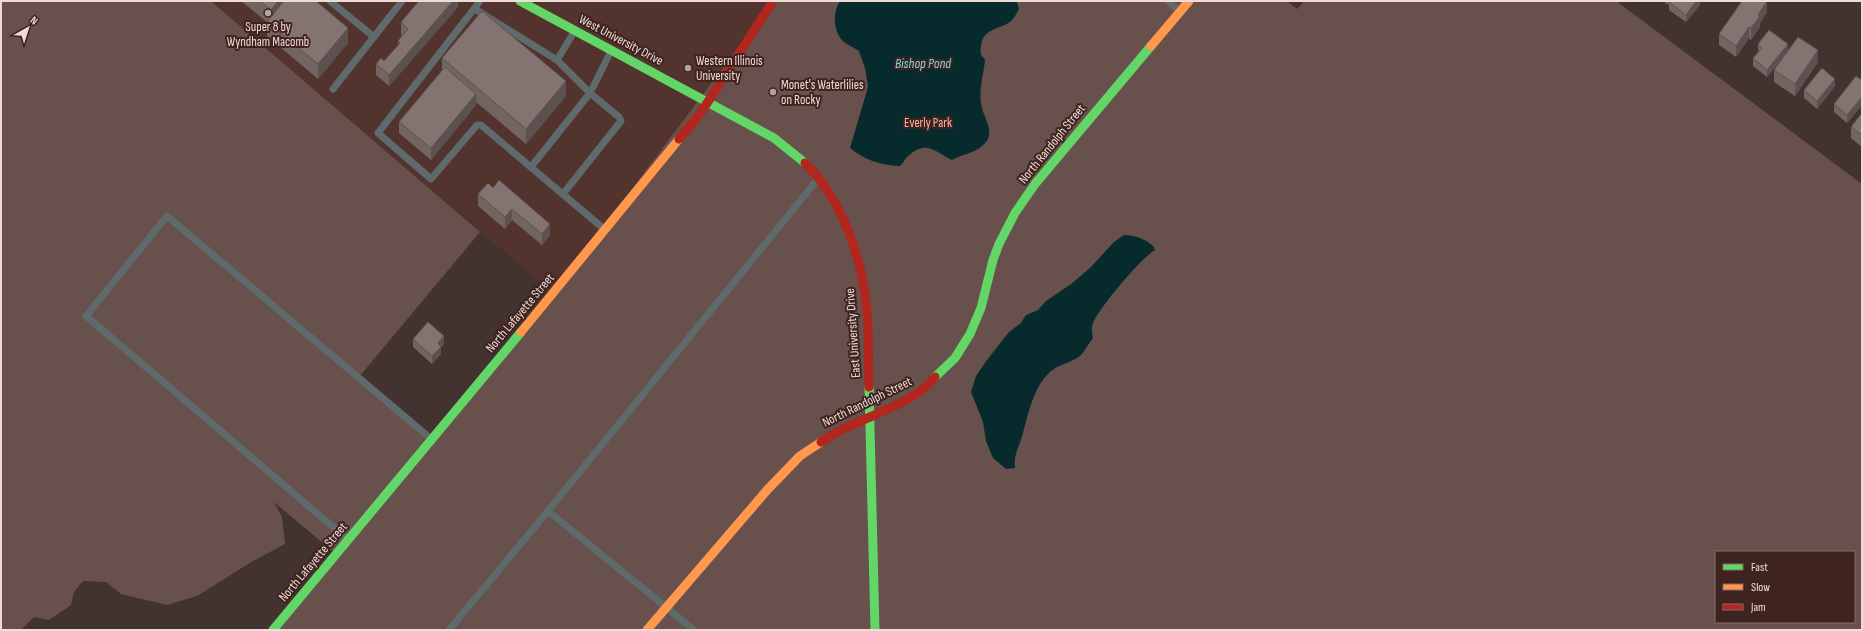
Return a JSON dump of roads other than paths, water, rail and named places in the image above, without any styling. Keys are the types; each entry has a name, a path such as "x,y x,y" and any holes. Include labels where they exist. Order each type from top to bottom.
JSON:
{"main road":[{"name":"West University Drive","path":"520,1 709,102"},
{"name":"North Lafayette Street","path":"273,630 606,230 709,102 773,1"},
{"name":"North Randolph Street","path":"646,630 768,490 800,456 835,432 870,417 920,392 955,358 970,334 981,308 993,260 1001,238 1015,212 1035,184 1189,1"},
{"name":"East University Drive","path":"709,102 774,138 797,155 818,179 843,221 862,274 867,311 875,630"}],"lane":[{"path":"330,1 374,37"},
{"path":"333,89 402,1"},
{"path":"480,1 378,133 431,179 477,125 481,125 606,230"},
{"path":"1168,1 1180,11"},
{"path":"475,9 557,60 590,93 619,117 621,121 563,194"},
{"path":"557,60 575,30"},
{"path":"531,167 590,93 611,49"},
{"path":"448,630 548,511 818,179"},
{"path":"348,540 86,316 167,216 432,439"},
{"path":"548,511 694,630"}],"water":[{"name":"Bishop Pond","path":"840,1 1017,2 1019,9 1012,20 987,33 981,44 981,55 985,61 981,88 981,104 989,131 987,141 975,151 952,160 930,148 920,149 907,157 899,166 873,161 861,156 850,148 868,87 865,68 859,51 841,39 836,28 835,17 837,6"},
{"path":"1124,235 1144,240 1151,244 1155,250 1140,263 1103,306 1093,323 1093,338 1082,354 1054,369 1039,385 1032,401 1016,454 1015,468 1006,469 993,458 986,441 983,422 971,392 976,376 1009,332 1021,323 1026,315 1038,310 1046,301 1071,284 1090,268 1114,242"}],"place":[{"name":"Super 8 by Wyndham Macomb","path":"268,13"},
{"name":"Western Illinois University","path":"688,68"},
{"name":"Monet's Waterlilies on Rocky","path":"773,92"}],"park label":[{"name":"Everly Park","path":"928,123"}]}
